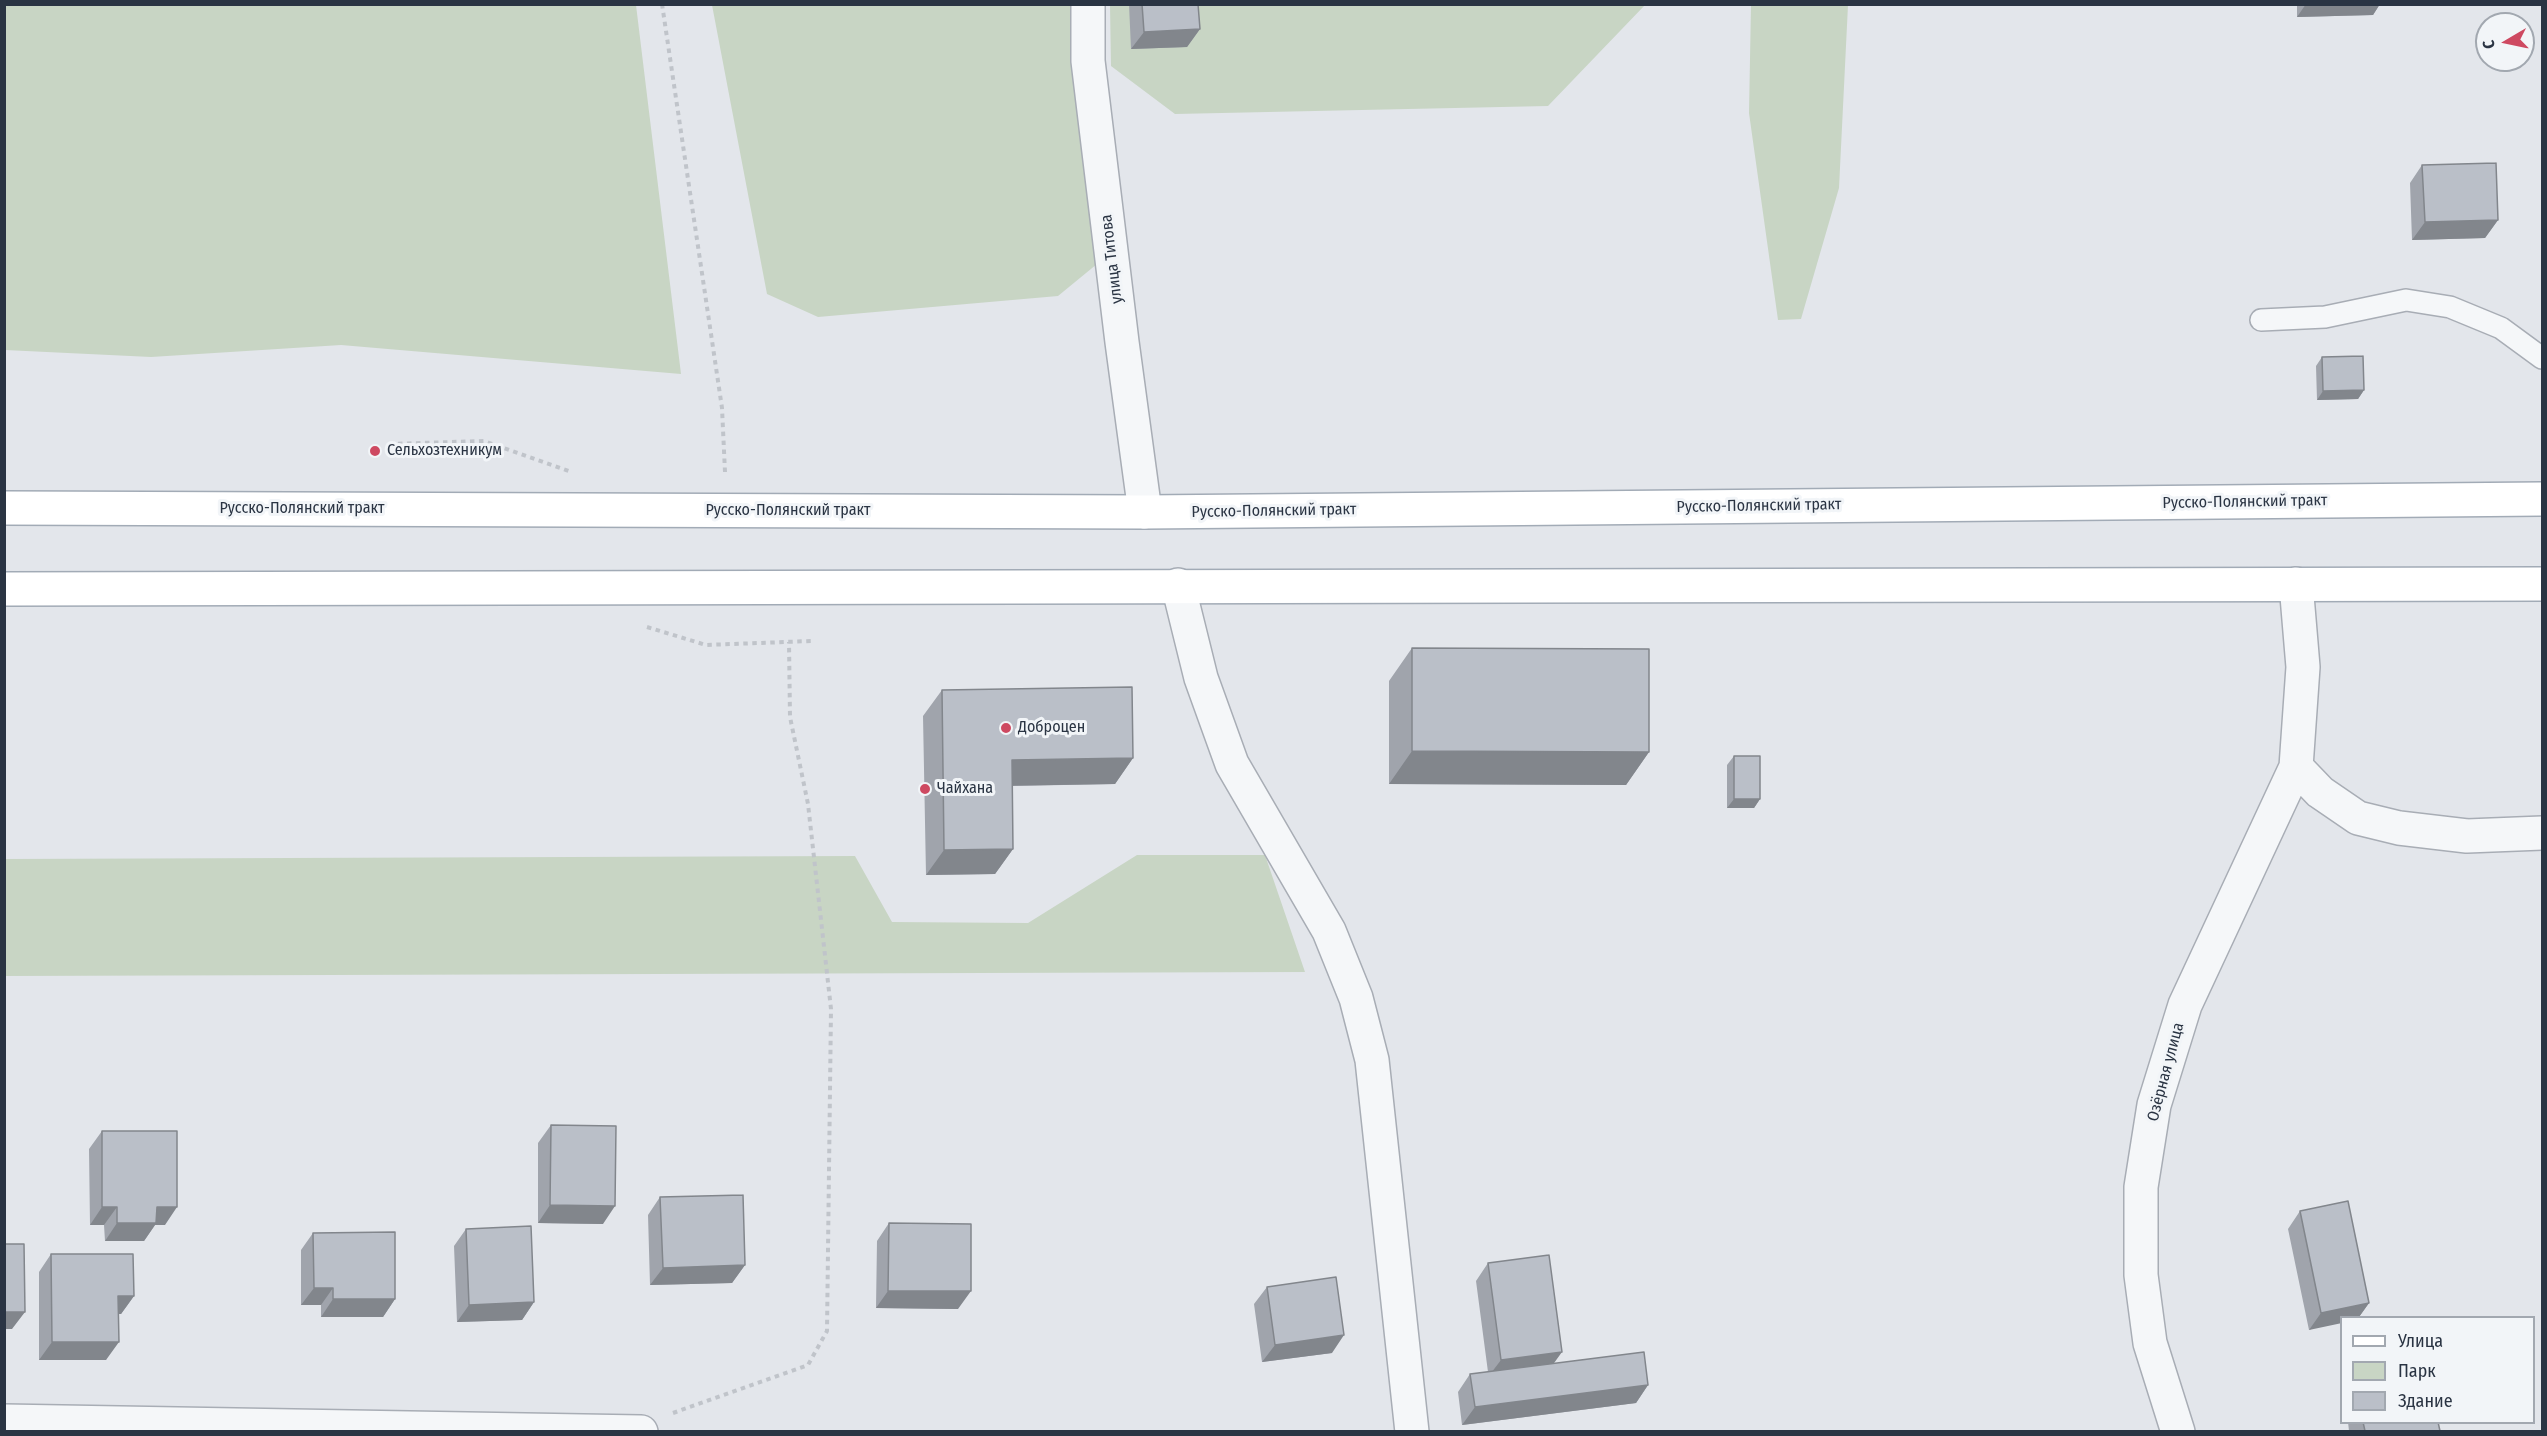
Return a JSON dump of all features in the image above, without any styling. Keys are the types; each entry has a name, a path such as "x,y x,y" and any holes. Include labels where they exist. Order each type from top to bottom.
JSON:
{"main road":[{"name":"Русско-Полянский тракт","path":"4,508 1145,512 2542,499"},
{"path":"4,589 2542,584"}],"street":[{"name":"улица Титова","path":"1088,4 1088,61 1145,512"},
{"name":"Озёрная улица","path":"2178,1431 2150,1343 2141,1275 2141,1187 2154,1105 2184,1005 2296,767 2303,667 2296,584"},
{"path":"1178,585 1201,678 1232,764 1329,930 1356,998 1372,1060 1412,1431"},
{"path":"2296,767 2320,792 2358,818 2399,828 2467,836 2542,833"},
{"path":"4,1421 654,1425"}],"lane":[{"path":"2261,320 2325,317 2406,300 2450,307 2501,328 2542,358"}],"path":[{"path":"662,4 722,408 725,478"},
{"path":"389,444 484,441 573,472"},
{"path":"641,626 706,645 811,641"},
{"path":"654,1425 674,1412 808,1365 827,1331 831,1009 808,804 790,717 789,642"}],"green space":[{"path":"5,4 636,5 681,374 341,345 151,357 5,350"},
{"path":"712,5 1072,5 1097,264 1058,296 818,317 767,294"},
{"path":"1110,5 1645,5 1548,106 1175,114 1111,66"},
{"path":"1751,5 1848,5 1839,188 1801,319 1778,320 1749,113"},
{"path":"1137,855 1265,855 1305,972 5,976 5,859 855,856 892,922 1028,923"}],"building":[{"path":"1142,4 1198,4 1200,29 1144,32"},
{"path":"2496,163 2498,220 2425,222 2422,165"},
{"path":"2363,356 2364,390 2323,391 2322,357"},
{"path":"1412,648 1649,649 1649,752 1412,751"},
{"path":"1132,687 1133,758 1012,760 1013,849 944,850 942,690"},
{"path":"1734,756 1760,756 1760,799 1734,799"},
{"path":"551,1125 616,1126 615,1206 550,1205"},
{"path":"102,1131 177,1131 177,1207 157,1207 156,1223 117,1223 117,1207 102,1207"},
{"path":"743,1195 745,1265 663,1268 660,1197"},
{"path":"2348,1201 2369,1303 2321,1313 2300,1211"},
{"path":"889,1223 971,1224 971,1291 888,1291"},
{"path":"531,1226 534,1302 469,1305 466,1229"},
{"path":"395,1232 395,1299 333,1299 333,1288 314,1288 313,1233"},
{"path":"4,1244 24,1244 25,1312 4,1312"},
{"path":"51,1254 133,1254 134,1296 118,1296 119,1342 52,1342"},
{"path":"1549,1255 1562,1352 1501,1360 1488,1263"},
{"path":"1336,1277 1344,1335 1275,1345 1267,1287"},
{"path":"1644,1352 1648,1385 1475,1407 1470,1374"},
{"path":"2363,1424 2438,1424 2440,1431 2365,1431"}],"place":[{"name":"Сельхозтехникум","path":"375,451"},
{"name":"Доброцен","path":"1006,728"},
{"name":"Чайхана","path":"925,789"}]}
